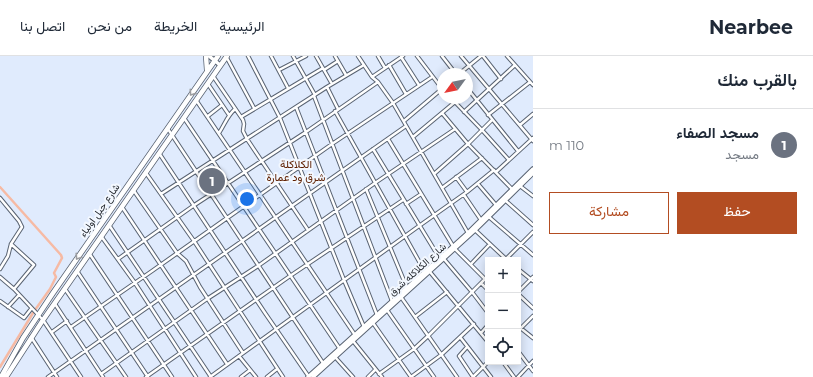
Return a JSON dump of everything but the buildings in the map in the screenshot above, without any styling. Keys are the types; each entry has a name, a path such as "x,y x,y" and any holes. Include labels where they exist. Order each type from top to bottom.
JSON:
{"highway":[{"path":"206,72 208,56"},
{"name":"شارع جبل اولياء","path":"6,377 31,337 226,56"},
{"name":"شارع جبل اولياء","path":"1,377 38,315 216,57"},
{"path":"130,181 134,188"}],"street":[{"path":"208,56 216,57 221,63"},
{"path":"226,56 254,108"},
{"path":"248,56 280,118 320,221 364,327"},
{"path":"270,56 288,88"},
{"path":"293,56 315,95 392,302"},
{"path":"278,70 306,56"},
{"path":"316,56 332,84"},
{"path":"335,56 346,75"},
{"path":"358,56 372,77 378,82 393,103 468,233"},
{"path":"378,56 385,68"},
{"path":"372,77 401,56 419,85"},
{"path":"417,56 437,82"},
{"path":"442,56 451,68"},
{"path":"109,225 175,322 210,377 390,246 464,195 509,160 532,139 461,56"},
{"path":"467,68 482,56 501,79"},
{"path":"506,56 533,85"},
{"path":"241,117 288,88 338,61"},
{"path":"389,65 406,94"},
{"path":"161,194 346,75 364,66"},
{"path":"464,112 515,66"},
{"path":"213,76 241,117 244,124 243,131 247,139 308,230"},
{"path":"71,327 210,231 347,133 432,76"},
{"path":"118,259 210,194 306,132 378,82"},
{"path":"488,115 530,82"},
{"path":"208,83 229,115"},
{"path":"327,87 347,133 425,272"},
{"path":"404,121 437,94"},
{"path":"473,95 518,151"},
{"path":"196,100 355,335"},
{"path":"413,137 453,104"},
{"path":"457,104 509,160"},
{"path":"208,116 222,105"},
{"path":"296,107 348,237 377,315"},
{"path":"219,133 225,124 226,119 235,110"},
{"path":"442,114 468,144 513,190"},
{"path":"520,125 533,114"},
{"path":"184,118 340,350"},
{"path":"434,174 468,144 492,120"},
{"path":"48,377 406,126"},
{"path":"167,128 323,364"},
{"path":"101,374 207,299 258,266 366,189 455,129"},
{"path":"353,341 380,376 399,359 414,349 485,279 454,248 388,139"},
{"path":"373,149 419,226 442,259 472,292 485,309"},
{"path":"159,153 308,377"},
{"path":"442,188 482,158"},
{"name":"شارع الكلاكله شرق","path":"454,248 533,169"},
{"path":"145,172 194,241 283,377"},
{"name":"شارع الكلاكله شرق","path":"308,377 353,341 430,272 454,248 476,230 533,173"},
{"path":"456,178 467,192"},
{"path":"478,184 496,206"},
{"path":"520,186 533,196"},
{"path":"134,188 177,253 186,261 207,299 243,352"},
{"path":"366,189 407,288"},
{"path":"406,204 421,194"},
{"path":"464,195 481,221"},
{"path":"0,198 22,225 11,244 8,256 0,269"},
{"path":"77,271 132,352 147,377 180,352 348,237 363,225 403,200"},
{"path":"506,201 533,225"},
{"path":"122,206 227,364"},
{"path":"489,217 533,255"},
{"path":"476,230 503,257"},
{"path":"509,257 533,232"},
{"path":"101,236 150,306 196,377"},
{"path":"11,244 34,266 14,289"},
{"path":"471,264 490,244"},
{"path":"89,253 172,377"},
{"name":"شارع الكلاكله شرق","path":"313,377 335,357 355,335 425,272 442,259"},
{"path":"519,293 532,279 521,271"},
{"path":"430,272 485,338"},
{"path":"0,277 14,289 31,309 43,320 81,377"},
{"path":"481,283 485,287"},
{"path":"65,288 126,377"},
{"path":"415,317 447,292"},
{"path":"8,307 19,295"},
{"path":"521,297 533,308"},
{"path":"401,298 456,377"},
{"path":"0,301 24,318 31,309"},
{"path":"55,303 87,350 103,377"},
{"path":"387,310 434,377"},
{"path":"533,316 521,328 533,338"},
{"path":"52,332 67,322"},
{"path":"373,323 411,377 441,354 474,324"},
{"path":"481,333 485,328"},
{"path":"31,337 57,377"},
{"path":"460,337 491,377"},
{"path":"467,347 459,356 473,377 484,367"},
{"path":"521,355 533,371"},
{"path":"239,356 256,377"},
{"path":"335,357 353,377"},
{"path":"11,377 9,375 20,359"},
{"path":"518,377 533,362"},
{"path":"505,365 514,377"},
{"path":"267,377 277,369"},
{"path":"241,377 250,370"},
{"path":"368,377 375,370"}],"waterway":[{"path":"0,187 61,255 62,258 54,273 56,277 50,289 35,310"},
{"path":"0,367 33,313"}],"place":[{"name":"مسجد الصفاء","path":"212,181"}],"district":[{"name":"الكلاكلة شرق ود عمارة","path":"296,170"}]}
